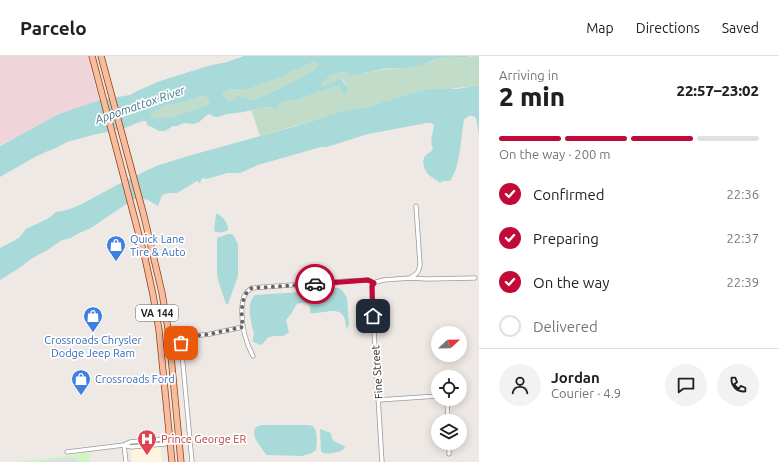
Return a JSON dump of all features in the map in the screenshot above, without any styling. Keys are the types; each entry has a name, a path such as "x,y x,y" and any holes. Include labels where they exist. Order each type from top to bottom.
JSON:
{"main road":[{"name":"VA 144","path":"92,56 148,271 157,313 172,462"},
{"name":"VA 144","path":"101,56 144,216 165,306 181,462"}],"street":[{"path":"410,278 417,274 420,269 416,206"},
{"path":"254,356 248,344 242,317 244,297 252,288 368,280 374,283 379,281 410,278 474,278"},
{"name":"Fine Street","path":"374,283 372,286 372,298 382,462"},
{"path":"192,462 181,343 182,340 189,336 210,334 243,327"},
{"path":"378,400 431,396"},
{"path":"66,452 124,445 131,447 165,444 170,441 179,440"},
{"path":"124,445 126,462"}],"shaded area":[{"path":"0,56 88,56 99,100 0,145"},
{"name":"Prince George ER","path":"158,447 161,449 162,462 132,462 131,449"},
{"path":"75,457 75,460 78,460 78,462 34,462"}],"green space":[{"path":"479,56 479,85 450,89 428,89 366,108 333,115 260,136 251,110 264,107 274,109 285,101 296,100 337,86 343,93 346,87 341,78 320,86 328,77 337,73 345,72 349,76 352,76 380,70 414,67 445,57"},
{"path":"316,62 318,65 314,70 281,88 254,100 237,96 233,101 228,101 221,94 221,92 232,89 246,90 286,75 291,71"},
{"path":"200,96 208,99 209,103 207,105 170,118 151,117 152,114 164,106 186,102"},
{"path":"89,453 90,462 16,462"}],"water":[{"name":"Appomattox River","path":"244,56 470,56 445,57 413,67 382,69 352,76 349,76 345,72 337,73 328,77 321,86 341,78 348,90 345,95 337,86 296,100 285,101 276,109 264,107 218,117 214,117 210,114 199,122 193,124 184,123 173,126 165,131 159,131 148,126 146,121 142,121 125,128 67,142 35,157 0,177 0,146 59,114 100,100 130,95 160,81 208,66 227,62","holes":["316,62 318,65 314,70 281,88 254,100 250,100 246,96 242,98 238,95 233,101 228,101 221,93 232,89 246,90 286,75 291,71","200,96 206,97 209,103 170,118 151,117 152,114 164,106 186,102"]},
{"path":"479,85 479,135 476,118 471,116 467,117 464,120 460,152 456,168 450,181 442,181 440,183 428,174 423,164 424,158 431,152 433,147 431,140 434,126 433,124 427,123 368,134 327,147 314,149 258,165 240,173 227,173 207,179 202,178 200,183 197,181 177,193 162,195 158,206 140,197 132,200 91,228 71,238 62,240 0,280 0,248 19,238 26,229 49,218 56,212 80,205 156,166 348,110 366,108 420,91 428,89 457,89"},
{"path":"216,214 218,214 225,221 228,230 224,232 214,231"},
{"path":"228,234 234,236 238,245 238,276 228,304 226,304 217,274 217,238"},
{"path":"330,288 341,289 346,296 349,324 347,329 345,319 342,314 333,311 310,313 310,306 305,303 301,303 296,305 286,320 289,332 287,334 268,338 261,345 253,342 254,333 250,318 250,306 252,298 255,295 316,291"},
{"path":"261,425 313,426 317,440 316,450 302,456 267,455 256,440 254,434 256,427"},
{"path":"320,429 331,433 334,441 343,445 345,447 344,449 326,454 322,452"}],"way so far":[{"path":"181,343 185,337 210,334 243,327 243,301 249,289 255,287 315,284"}],"place":[{"name":"Quick Lane Tire & Auto","path":"116,262"},
{"name":"Crossroads Chrysler Dodge Jeep Ram","path":"93,333"},
{"name":"Crossroads Ford","path":"81,396"},
{"name":"Prince George ER","path":"147,456"}],"route":[{"path":"315,284 346,281 371,281 374,283 372,286 373,316"}]}
